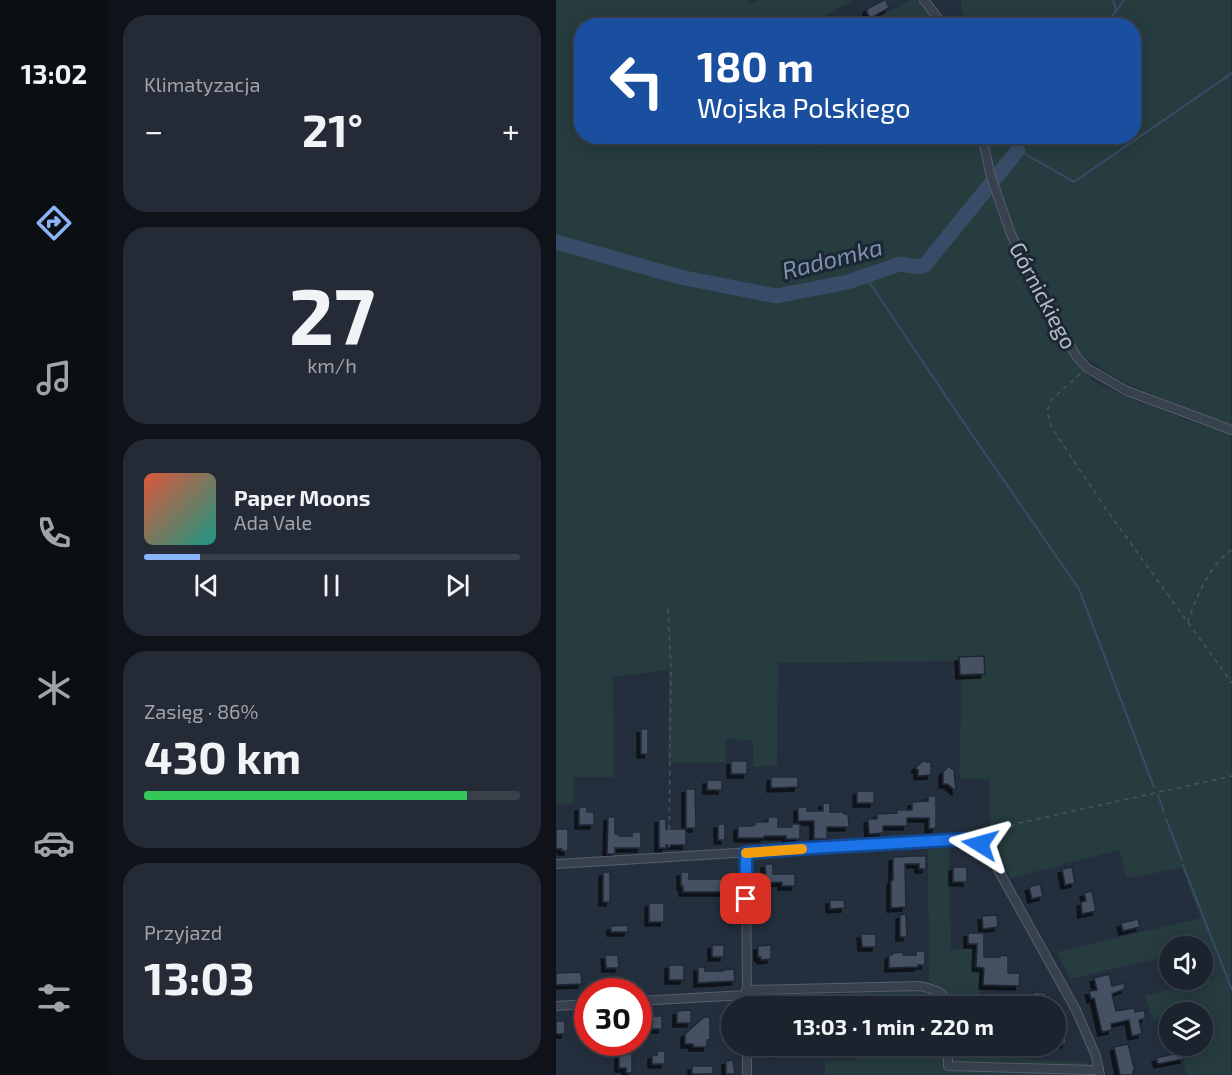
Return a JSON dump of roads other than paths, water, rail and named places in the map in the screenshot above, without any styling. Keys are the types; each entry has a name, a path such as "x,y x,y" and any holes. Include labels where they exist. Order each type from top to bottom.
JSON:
{"street":[{"path":"924,0 938,18"},
{"name":"Górnickiego","path":"984,144 991,177 1011,234 1046,308 1077,357 1087,368 1127,391 1231,430"},
{"path":"556,864 966,839 980,844 991,857 1076,1010 1096,1056 1100,1072 948,1066 948,1056"},
{"path":"746,853 746,996"},
{"path":"652,1000 746,992 920,986 933,989 944,996"},
{"path":"556,1006 574,1005"},
{"path":"747,1056 747,1075"}],"waterway":[{"path":"1113,0 1116,10"},
{"name":"Radomka","path":"1111,18 1124,0"},
{"path":"1141,136 1232,73"},
{"path":"1022,144 1018,150 1074,182 1129,144"},
{"name":"Radomka","path":"556,242 680,277 776,296 848,282 900,264 920,267 925,265 1018,150"},
{"path":"865,276 1079,589 1154,787"},
{"path":"1158,795 1164,812"},
{"path":"1166,819 1182,860"},
{"path":"1183,865 1232,990"}]}
